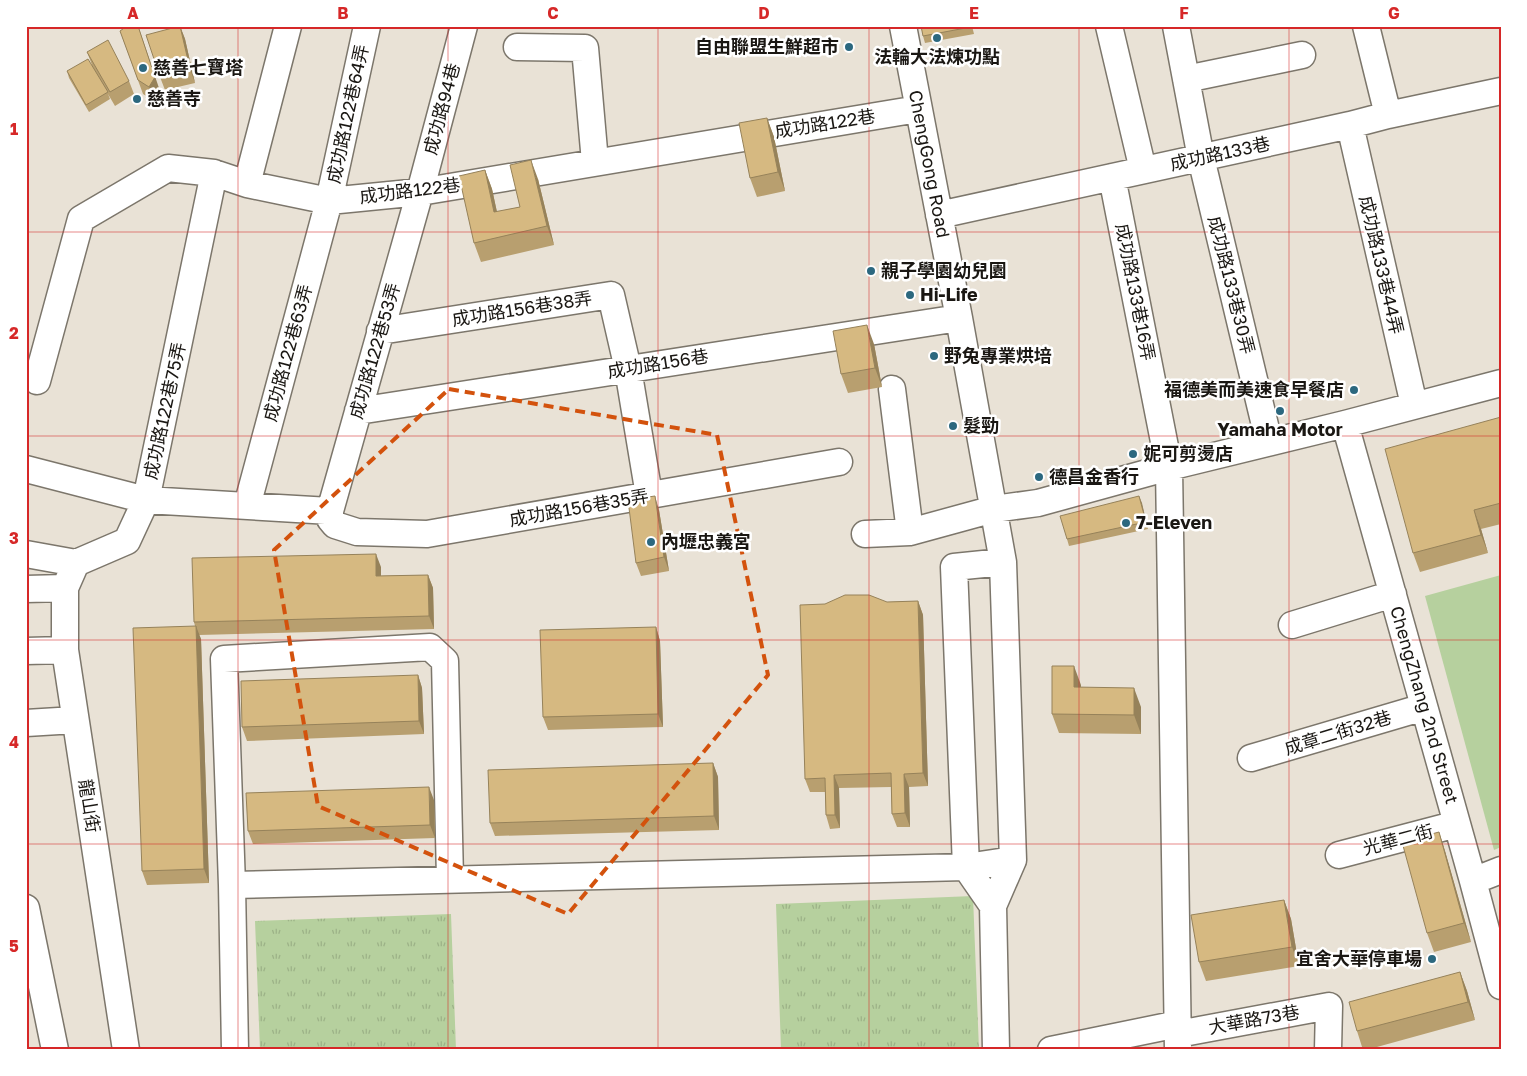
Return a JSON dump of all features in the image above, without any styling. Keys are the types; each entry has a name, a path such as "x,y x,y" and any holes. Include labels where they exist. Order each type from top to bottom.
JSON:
{"street":[{"path":"247,184 288,26"},
{"name":"成功路122巷64弄","path":"328,201 367,26"},
{"name":"成功路94巷","path":"420,192 464,26"},
{"name":"ChengGong Road","path":"902,26 959,318 1003,562 1013,860"},
{"path":"1108,26 1143,170"},
{"name":"成功路133巷30弄","path":"1176,26 1201,158 1269,442"},
{"path":"1366,26 1388,115"},
{"path":"517,47 585,48 595,162"},
{"path":"1186,79 1302,55"},
{"name":"成功路133巷","path":"939,215 1388,115 1501,92"},
{"name":"成功路122巷","path":"37,381 81,219 168,168 214,173 247,184 328,201 420,192 918,108"},
{"name":"成功路133巷44弄","path":"1350,125 1414,405"},
{"name":"成功路122巷75弄","path":"76,563 127,540 146,500 214,173"},
{"name":"成功路133巷16弄","path":"1112,177 1169,466 1178,1036"},
{"name":"成功路122巷53弄","path":"330,511 420,192"},
{"name":"成功路122巷63弄","path":"246,506 328,201"},
{"name":"成功路156巷38弄","path":"380,332 611,295 628,369 649,495"},
{"name":"成功路156巷","path":"358,411 959,318"},
{"path":"865,534 910,532 994,509 1038,503 1169,466 1345,424 1501,383"},
{"path":"892,389 910,532"},
{"name":"ChengZhang 2nd Street","path":"1345,424 1458,824 1501,986"},
{"name":"成功路156巷35弄","path":"330,511 330,519 335,525 357,532 427,534 839,462"},
{"path":"26,469 146,500 330,511"},
{"path":"26,554 76,563"},
{"path":"994,906 966,867 954,566 1003,562"},
{"name":"龍山街","path":"76,563 66,588 65,650 126,1050"},
{"path":"26,588 66,588"},
{"path":"1292,625 1393,594"},
{"path":"235,1050 232,884 224,658 430,647 445,661 450,879"},
{"path":"26,651 65,650"},
{"name":"成章二街32巷","path":"1251,758 1424,707"},
{"path":"26,723 75,720"},
{"name":"光華二街","path":"1339,855 1458,824"},
{"path":"232,884 966,867 1013,860"},
{"path":"996,1050 994,906 1013,860"},
{"path":"1473,881 1501,870"},
{"path":"26,908 55,1050"},
{"name":"大華路73巷","path":"1050,1050 1178,1036 1329,1006 1328,1050"}],"highlighted area":[{"path":"449,389 717,435 768,675 568,914 318,806 274,550"}],"green space":[{"path":"1501,575 1501,847 1494,850 1425,596"},
{"path":"973,896 979,1050 781,1050 776,904"},
{"path":"451,914 456,1050 260,1050 255,921"}],"building":[{"name":"慈善七寶塔","path":"127,26 138,26 155,77 149,87 138,80 120,31"},
{"path":"180,26 190,69 160,77 146,35"},
{"path":"921,26 971,26 971,27 923,36"},
{"name":"慈善寺","path":"108,40 129,81 110,92 87,52"},
{"path":"88,59 108,92 86,105 67,71"},
{"path":"767,118 778,172 750,178 739,123"},
{"path":"531,160 547,226 474,243 459,176 485,170 494,212 520,207 510,165"},
{"path":"867,325 875,368 841,374 833,331"},
{"path":"1501,417 1501,503 1474,510 1481,535 1413,553 1385,449"},
{"name":"內壢忠義宮","path":"655,496 664,557 636,563 628,500"},
{"path":"1139,496 1146,522 1067,539 1060,516"},
{"path":"376,554 376,576 428,575 429,616 194,622 192,558"},
{"path":"845,595 869,595 887,602 918,601 923,773 904,774 905,813 892,814 891,773 834,775 835,815 826,815 825,778 805,779 800,605 825,604"},
{"path":"196,626 204,869 142,871 133,628"},
{"path":"656,627 658,714 543,717 540,630"},
{"path":"1052,666 1074,666 1074,687 1134,688 1134,715 1052,714"},
{"path":"418,675 419,721 242,727 241,681"},
{"path":"713,763 714,816 490,823 488,770"},
{"path":"429,787 430,825 248,831 246,793"},
{"path":"1439,832 1464,923 1427,933 1402,842"},
{"path":"1284,900 1292,947 1199,962 1191,915"},
{"path":"1460,972 1468,1002 1357,1031 1349,1002"}],"place":[{"name":"法輪大法煉功點","path":"937,38"},
{"name":"自由聯盟生鮮超市","path":"849,47"},
{"name":"慈善七寶塔","path":"143,68"},
{"name":"慈善寺","path":"137,99"},
{"name":"親子學園幼兒園","path":"871,271"},
{"name":"Hi-Life","path":"910,295"},
{"name":"野兔專業烘培","path":"934,356"},
{"name":"福德美而美速食早餐店","path":"1354,390"},
{"name":"Yamaha Motor","path":"1280,411"},
{"name":"髮勁","path":"953,426"},
{"name":"妮可剪燙店","path":"1133,454"},
{"name":"德昌金香行","path":"1039,477"},
{"name":"7-Eleven","path":"1126,523"},
{"name":"內壢忠義宮","path":"651,542"},
{"name":"宜舍大華停車場","path":"1432,959"}]}
